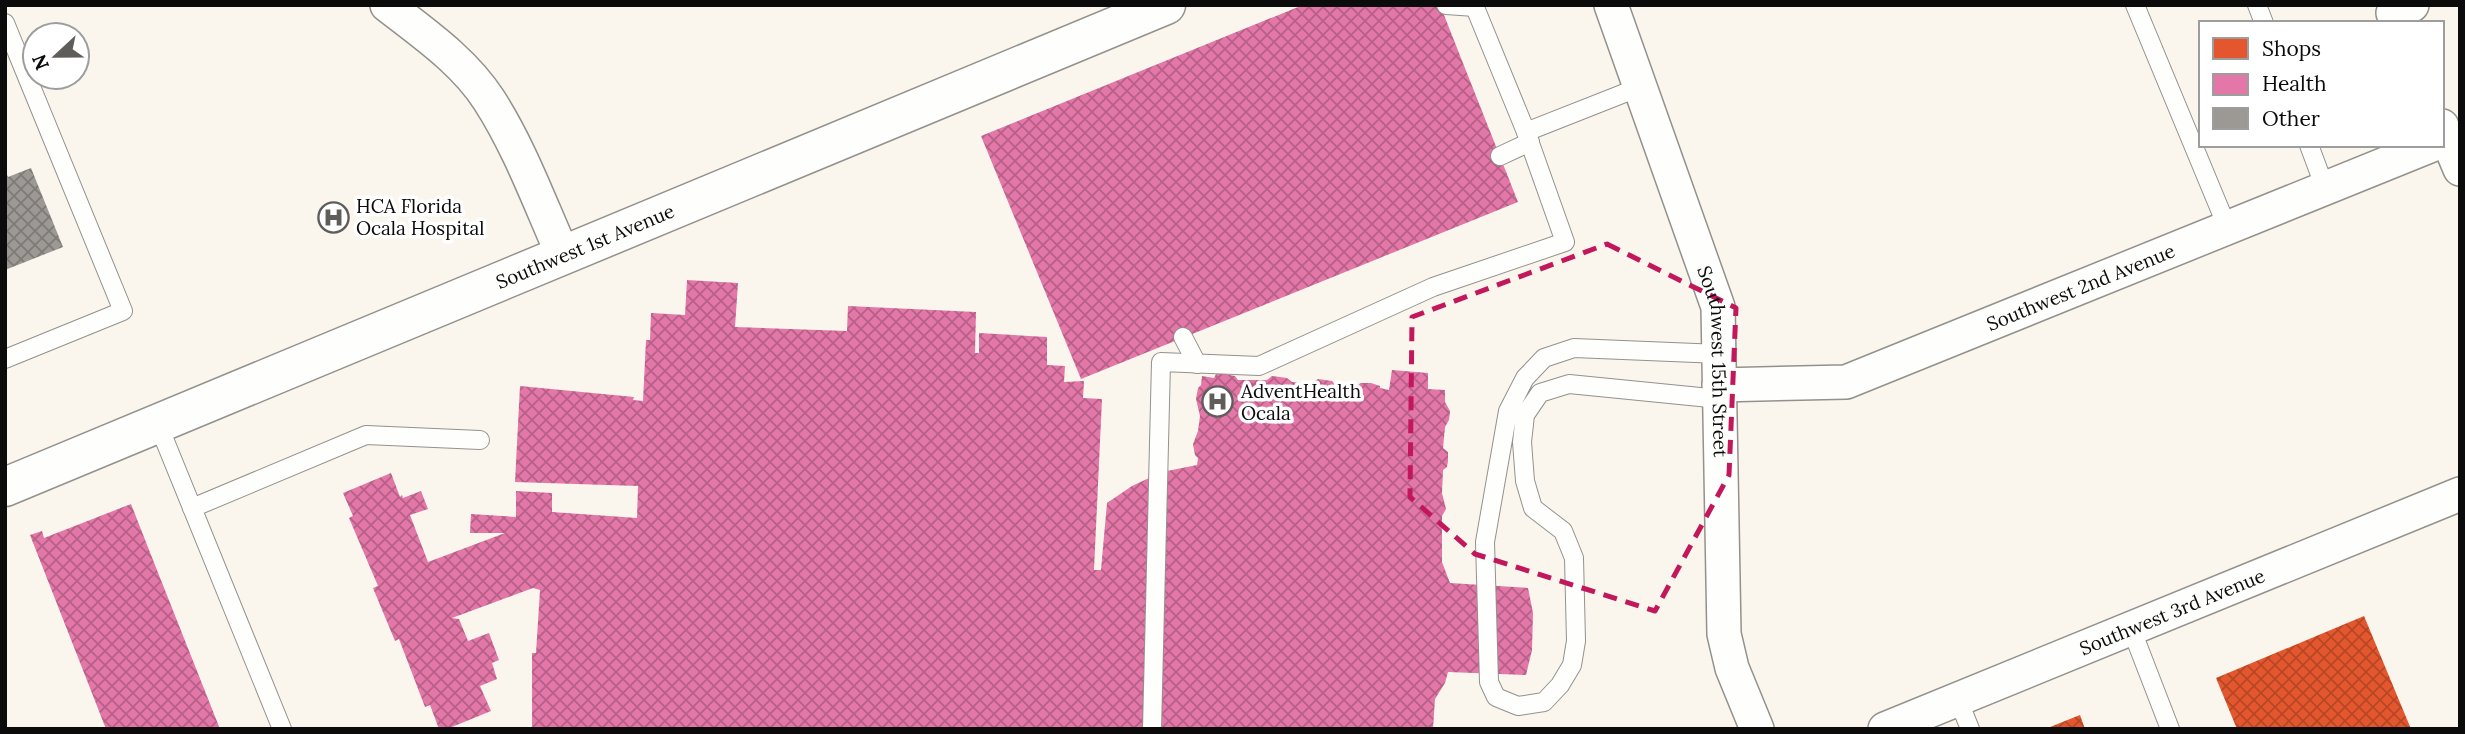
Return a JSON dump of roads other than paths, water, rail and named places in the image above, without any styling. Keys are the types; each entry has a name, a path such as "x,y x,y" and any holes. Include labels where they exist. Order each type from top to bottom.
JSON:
{"street":[{"path":"387,5 459,64 488,99 520,158 563,255"},
{"name":"Southwest 1st Avenue","path":"5,487 1167,5"},
{"name":"Southwest 15th Street","path":"1611,5 1718,307 1724,634 1732,668 1757,729"},
{"path":"2444,143 2460,169"},
{"name":"Southwest 2nd Avenue","path":"1719,379 1846,382 2228,229 2420,147"},
{"name":"Southwest 3rd Avenue","path":"1885,729 1964,714 2131,628 2460,494"}],"lane":[{"path":"1152,729 1161,362 1259,366 1433,288 1565,242 1528,137 1474,6 1446,5"},
{"path":"2135,5 2228,229"},
{"path":"5,23 123,311 5,359"},
{"path":"1500,156 1528,137 1640,87"},
{"path":"2310,147 2325,188"},
{"path":"1183,337 1197,364"},
{"path":"1574,348 1719,379 1569,384 1539,393 1525,415 1521,442 1525,481 1533,508 1563,531 1573,558 1576,641 1572,665 1560,685 1544,702 1518,706 1496,697 1489,682 1485,542 1508,411 1525,378 1544,358 1574,348"},
{"path":"158,425 282,729"},
{"path":"192,508 366,435 480,440"},
{"path":"2131,628 2170,729"}],"place":[{"name":"HCA Florida Ocala Hospital","path":"333,217"},
{"name":"AdventHealth Ocala","path":"1218,402"}]}
